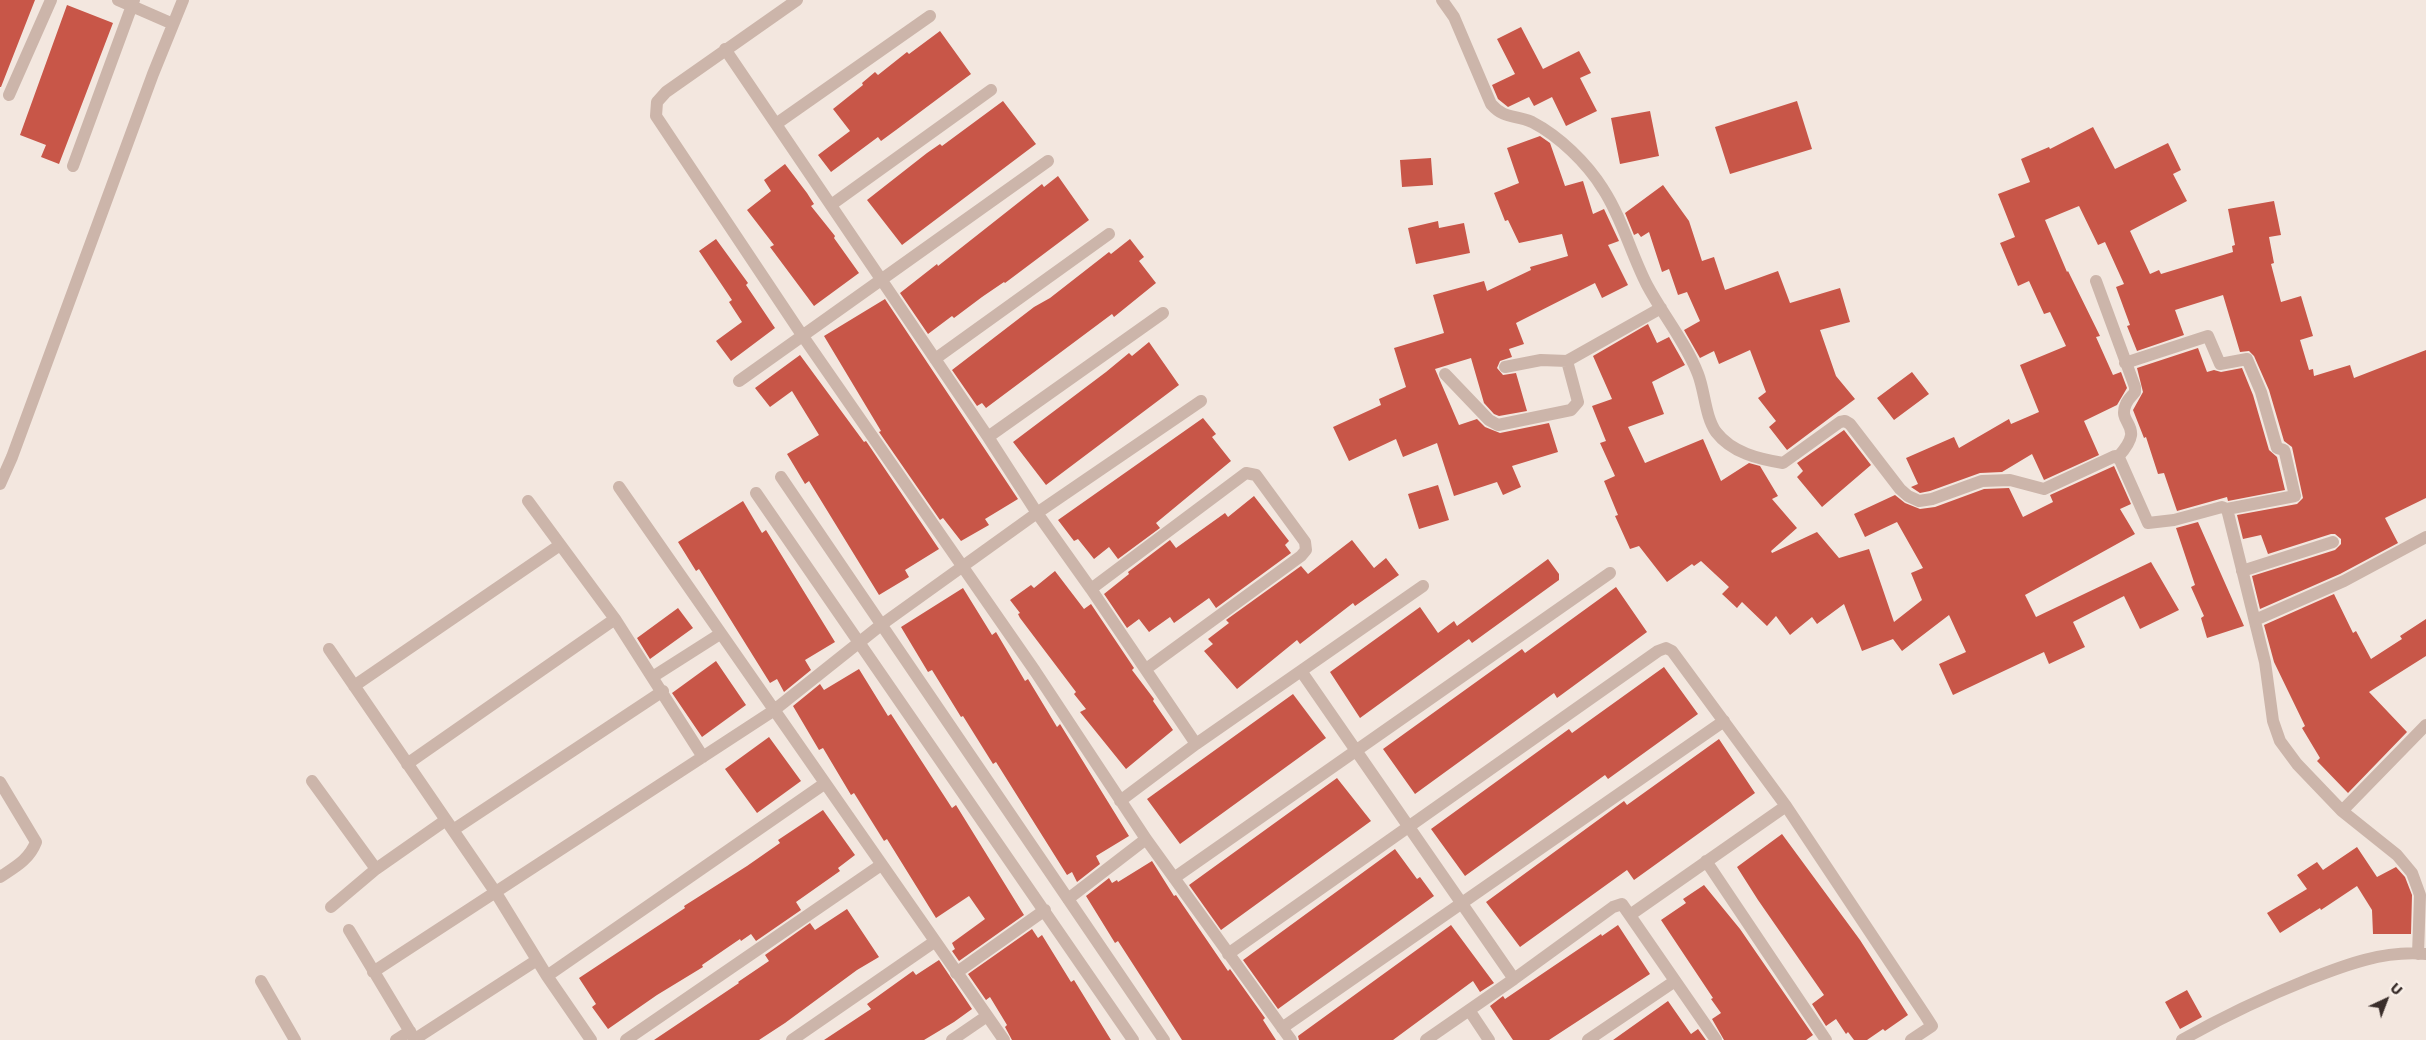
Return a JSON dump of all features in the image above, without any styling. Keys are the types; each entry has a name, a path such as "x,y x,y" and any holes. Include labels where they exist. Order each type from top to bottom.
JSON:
{"street":[{"path":"9,95 51,0"},
{"path":"118,0 133,3 173,24"},
{"path":"0,484 12,457 183,0"},
{"path":"797,0 661,96 657,102 656,116 802,335 1035,671 1146,839 1291,1040"},
{"path":"1442,0 1454,17 1491,104 1499,113 1529,121 1554,136 1602,187 1614,207 1648,285 1698,373 1710,421 1716,432 1740,452 1763,460 1783,463 1840,422 1845,421 1850,424 1900,488 1908,496 1919,501 1932,499 1982,481 2010,480 2044,489 2111,456 2118,457"},
{"path":"73,166 133,3"},
{"path":"776,124 930,16"},
{"path":"725,49 988,437 1037,513 1091,588 1196,744"},
{"path":"831,205 991,90"},
{"path":"739,380 1048,161"},
{"path":"935,359 1109,234"},
{"path":"2096,281 2135,388 2135,392 2125,406 2124,412 2132,435 2130,444 2118,457"},
{"path":"1505,367 1541,360 1567,361 1661,308"},
{"path":"988,437 1163,313"},
{"path":"2118,457 2148,523 2174,520 2222,507 2227,509 2295,496 2284,450 2277,448 2261,392 2247,359 2220,364 2208,336 2125,363"},
{"path":"1445,374 1489,420 1502,425 1570,410 1575,407 1578,402 1567,361"},
{"path":"373,972 496,894 773,711 860,640 1037,513 1201,401"},
{"path":"1091,588 1246,473 1256,475 1305,542 1306,550 1301,556 1146,670"},
{"path":"781,477 1164,1040"},
{"path":"619,487 773,711 1004,1040"},
{"path":"756,493 860,640 1133,1040"},
{"path":"528,501 615,619 654,676 703,757"},
{"path":"2182,1040 2228,1013 2348,964 2365,959 2422,954 2420,895 2412,873 2397,855 2342,810 2297,764 2280,741 2272,721 2265,662 2227,509"},
{"path":"2255,620 2344,581 2426,538"},
{"path":"2242,571 2333,542"},
{"path":"354,686 560,545"},
{"path":"1174,878 1610,573"},
{"path":"1120,801 1196,744 1423,586"},
{"path":"407,764 615,619"},
{"path":"654,676 720,634"},
{"path":"1228,954 1408,826 1666,648 1672,651 1786,806 1932,1026 1911,1040"},
{"path":"329,649 496,894 547,976 591,1040"},
{"path":"1301,671 1514,979"},
{"path":"331,907 376,869 663,691"},
{"path":"1282,1028 1724,721"},
{"path":"2342,810 2426,725"},
{"path":"312,781 376,869"},
{"path":"0,782 36,842 32,852 25,860 0,877"},
{"path":"547,976 824,784"},
{"path":"1630,915 1786,806"},
{"path":"1068,899 1146,839"},
{"path":"1706,862 1826,1040"},
{"path":"626,1040 881,866"},
{"path":"1426,1040 1613,907 1622,904 1716,1040"},
{"path":"956,973 1045,910"},
{"path":"349,930 413,1037"},
{"path":"792,1040 934,942"},
{"path":"396,1040 413,1037 537,960"},
{"path":"261,981 295,1040"},
{"path":"1588,1040 1675,981"},
{"path":"1469,1010 1489,1040"},
{"path":"952,1040 988,1016"}],"building":[{"path":"0,0 35,0 1,87 0,87"},
{"path":"67,5 113,23 59,164 41,157 46,145 20,135"},
{"path":"1521,27 1543,69 1579,51 1591,73 1580,78 1597,111 1566,126 1552,97 1534,106 1529,97 1508,107 1498,99 1492,85 1515,74 1497,39"},
{"path":"940,31 971,74 881,141 878,137 831,172 818,155 850,131 833,109 863,85 862,83 875,72 878,75 907,52 909,54"},
{"path":"1003,101 1036,144 902,245 867,200 927,153 940,144 942,146"},
{"path":"1797,101 1812,149 1730,174 1715,127"},
{"path":"1650,111 1659,156 1620,164 1611,118"},
{"path":"2093,127 2115,169 2168,143 2181,170 2173,174 2187,201 2130,231 2150,274 2159,270 2161,274 2233,252 2232,246 2235,245 2228,209 2274,201 2281,235 2269,237 2274,263 2271,264 2281,302 2301,296 2313,336 2300,340 2309,370 2313,369 2314,376 2350,365 2354,378 2426,350 2426,498 2385,518 2398,543 2340,574 2260,609 2252,576 2335,550 2341,544 2341,539 2335,534 2331,534 2268,554 2261,535 2243,539 2237,515 2297,504 2303,498 2292,447 2284,441 2269,390 2254,356 2249,351 2240,352 2223,295 2175,310 2184,335 2137,351 2127,326 2130,325 2116,287 2124,284 2105,242 2098,245 2079,206 2045,220 2067,272 2100,336 2096,337 2113,375 2121,372 2127,388 2117,405 2084,421 2099,455 2044,480 2032,454 2002,472 1980,473 1920,493 1911,487 1918,484 1906,458 1954,437 1959,448 2009,419 2011,424 2039,412 2020,365 2066,346 2050,312 2044,314 2029,281 2018,286 2000,243 2015,237 1998,194 2030,182 2021,159 2049,147 2050,149"},
{"path":"1540,136 1550,143 1565,186 1583,181 1593,214 1604,209 1619,241 1608,245 1628,285 1602,298 1595,283 1516,323 1524,344 1509,349 1512,357 1500,361 1497,368 1503,375 1516,373 1527,411 1499,416 1494,414 1484,403 1471,358 1435,369 1459,425 1477,419 1485,427 1500,433 1549,423 1558,452 1512,466 1521,487 1503,495 1497,482 1454,496 1437,443 1403,457 1396,439 1349,461 1333,427 1381,405 1379,399 1406,387 1394,348 1444,333 1433,295 1484,281 1487,291 1531,270 1530,267 1568,256 1562,234 1519,243 1508,220 1505,221 1494,193 1519,183 1507,148"},
{"path":"1431,158 1433,185 1402,187 1400,160"},
{"path":"785,164 814,204 811,206 835,236 834,238 859,273 814,306 770,247 774,245 747,210 771,191 764,180"},
{"path":"1058,176 1089,220 1005,283 954,318 952,316 928,334 900,293 937,264 938,266 1042,184 1044,187"},
{"path":"1663,185 1689,221 1702,261 1714,257 1725,290 1778,271 1790,303 1840,288 1850,322 1820,330 1836,376 1855,399 1787,450 1769,427 1776,421 1758,398 1766,392 1750,350 1719,364 1714,351 1700,358 1684,330 1700,321 1687,292 1678,295 1669,269 1662,272 1649,232 1641,237 1638,233 1634,235 1625,213"},
{"path":"1438,221 1439,228 1464,223 1470,253 1416,264 1408,228"},
{"path":"716,239 748,283 746,285 775,328 731,361 716,341 742,322 729,302 732,300 699,251"},
{"path":"1130,239 1144,257 1139,261 1156,283 1114,317 1112,314 986,408 982,403 977,406 952,370 1034,307 1050,298 1109,252 1111,254"},
{"path":"885,299 1018,499 985,519 989,525 961,541 943,518 940,520 879,432 881,431 824,336"},
{"path":"1648,324 1657,343 1669,337 1685,365 1652,382 1664,414 1628,427 1645,463 1703,439 1721,481 1749,463 1760,466 1778,496 1772,499 1797,528 1771,551 1772,553 1817,532 1839,558 1869,549 1894,622 1922,600 1911,573 1923,568 1897,522 1865,537 1854,514 1895,495 1905,503 1920,509 1935,507 1984,489 2009,488 2023,517 2053,502 2050,495 2114,466 2131,504 2120,509 2135,534 2025,595 2036,617 2151,562 2179,610 2140,629 2124,596 2073,622 2085,647 2049,664 2044,652 1953,695 1939,664 1966,652 1949,615 1902,651 1893,639 1862,651 1844,604 1817,624 1812,617 1790,635 1776,616 1767,626 1742,602 1737,608 1722,594 1729,587 1701,561 1694,566 1692,564 1667,582 1639,546 1630,549 1615,516 1618,515 1604,481 1615,476 1600,443 1606,441 1592,406 1612,399 1593,356"},
{"path":"1149,342 1179,385 1046,485 1013,442 1129,353 1132,356"},
{"path":"2198,348 2207,372 2214,370 2221,372 2242,368 2253,395 2269,450 2277,457 2285,490 2228,501 2227,497 2177,511 2164,473 2158,474 2146,437 2144,438 2133,410 2143,392 2137,368"},
{"path":"800,355 864,442 866,441 939,549 905,570 909,577 879,595 809,481 805,484 787,454 819,435 792,391 770,407 755,388"},
{"path":"1912,372 1929,394 1894,420 1877,398"},
{"path":"1203,418 1216,434 1212,437 1231,461 1156,523 1160,528 1118,559 1109,547 1094,559 1078,539 1074,541 1058,520"},
{"path":"1844,430 1871,465 1822,507 1797,477 1803,471 1797,463"},
{"path":"1438,485 1449,520 1419,529 1408,494"},
{"path":"1254,496 1289,541 1285,545 1291,553 1216,608 1209,598 1174,623 1170,617 1149,632 1139,619 1127,628 1104,594 1129,574 1128,572 1170,540 1176,548 1225,513 1228,517"},
{"path":"743,501 762,533 766,530 835,642 805,660 811,670 784,692 777,679 770,683 699,569 696,571 678,542"},
{"path":"2198,522 2244,626 2207,638 2201,618 2204,616 2191,587 2195,585 2176,528"},
{"path":"1352,540 1374,568 1386,558 1399,575 1355,606 1353,603 1300,644 1297,640 1237,689 1204,651 1213,644 1208,639 1229,623 1226,620 1301,566 1308,574"},
{"path":"1548,559 1559,574 1559,580 1472,643 1469,639 1360,718 1330,672 1420,607 1438,633 1454,621 1457,626"},
{"path":"1055,571 1084,609 1091,604 1134,668 1132,670 1154,699 1153,701 1173,730 1126,769 1080,712 1086,709 1074,694 1076,692 1020,618 1018,614 1020,613 1010,600 1031,585 1034,588"},
{"path":"1616,587 1647,632 1557,698 1554,693 1415,794 1383,749 1522,649 1525,653"},
{"path":"963,588 992,635 996,632 1025,681 1028,679 1057,727 1060,724 1129,836 1096,856 1100,864 1077,882 1072,872 1067,875 996,762 993,764 932,670 928,672 901,627"},
{"path":"2334,594 2353,633 2356,631 2371,659 2402,639 2400,636 2426,619 2426,656 2369,692 2407,732 2348,793 2317,761 2320,758 2302,728 2305,726 2274,662 2264,625"},
{"path":"678,608 693,628 650,659 637,638"},
{"path":"716,661 746,705 702,737 672,693"},
{"path":"1664,667 1698,714 1608,779 1605,775 1465,876 1431,829 1569,729 1572,733"},
{"path":"859,669 888,716 891,714 952,808 956,805 1024,915 959,961 952,951 955,949 952,943 985,919 969,896 936,918 887,839 884,841 854,793 851,795 823,748 819,750 793,706 820,684 824,690"},
{"path":"1293,694 1326,738 1180,844 1147,799"},
{"path":"769,737 801,781 757,813 725,769"},
{"path":"1719,739 1755,793 1634,880 1627,870 1520,947 1486,902 1624,801 1627,805"},
{"path":"1337,778 1371,821 1221,930 1189,885"},
{"path":"823,810 855,855 838,868 840,871 796,902 801,910 756,941 751,934 741,941 740,939 702,965 703,967 657,995 608,1029 592,1007 596,1004 579,978 685,908 684,906 747,866 780,843 778,840"},
{"path":"1782,834 1860,940 1908,1015 1885,1031 1883,1029 1867,1040 1854,1040 1848,1032 1846,1034 1836,1019 1826,1026 1812,1004 1824,995 1737,867"},
{"path":"2357,847 2377,877 2396,867 2405,877 2412,895 2411,934 2373,934 2372,910 2357,886 2321,910 2320,908 2280,933 2267,913 2307,889 2297,875 2317,862 2323,870"},
{"path":"1395,849 1417,879 1420,877 1434,896 1278,1009 1243,960"},
{"path":"1152,861 1174,896 1176,895 1228,971 1230,969 1265,1018 1263,1020 1276,1040 1182,1040 1118,941 1115,943 1086,896 1109,878 1112,883 1117,880 1118,882"},
{"path":"1704,885 1740,929 1813,1035 1806,1040 1724,1040 1712,1019 1721,1013 1661,920 1686,903 1683,899"},
{"path":"847,909 879,957 857,970 785,1023 759,1040 654,1040 769,961 765,955 810,923 815,930"},
{"path":"1451,925 1494,983 1480,992 1473,981 1393,1040 1299,1040 1298,1036"},
{"path":"1618,925 1650,974 1549,1040 1513,1040 1490,1006 1503,996 1505,999 1601,934 1602,936"},
{"path":"1032,929 1038,938 1042,935 1071,982 1074,980 1111,1040 1012,1040 1005,1027 1007,1025 990,997 986,1000 968,974"},
{"path":"939,960 972,1009 954,1022 924,1040 824,1040 871,1009 867,1004 913,971 916,975"},
{"path":"2187,990 2202,1017 2180,1029 2165,1002"},
{"path":"1668,1001 1691,1034 1698,1029 1706,1040 1613,1040"}]}
